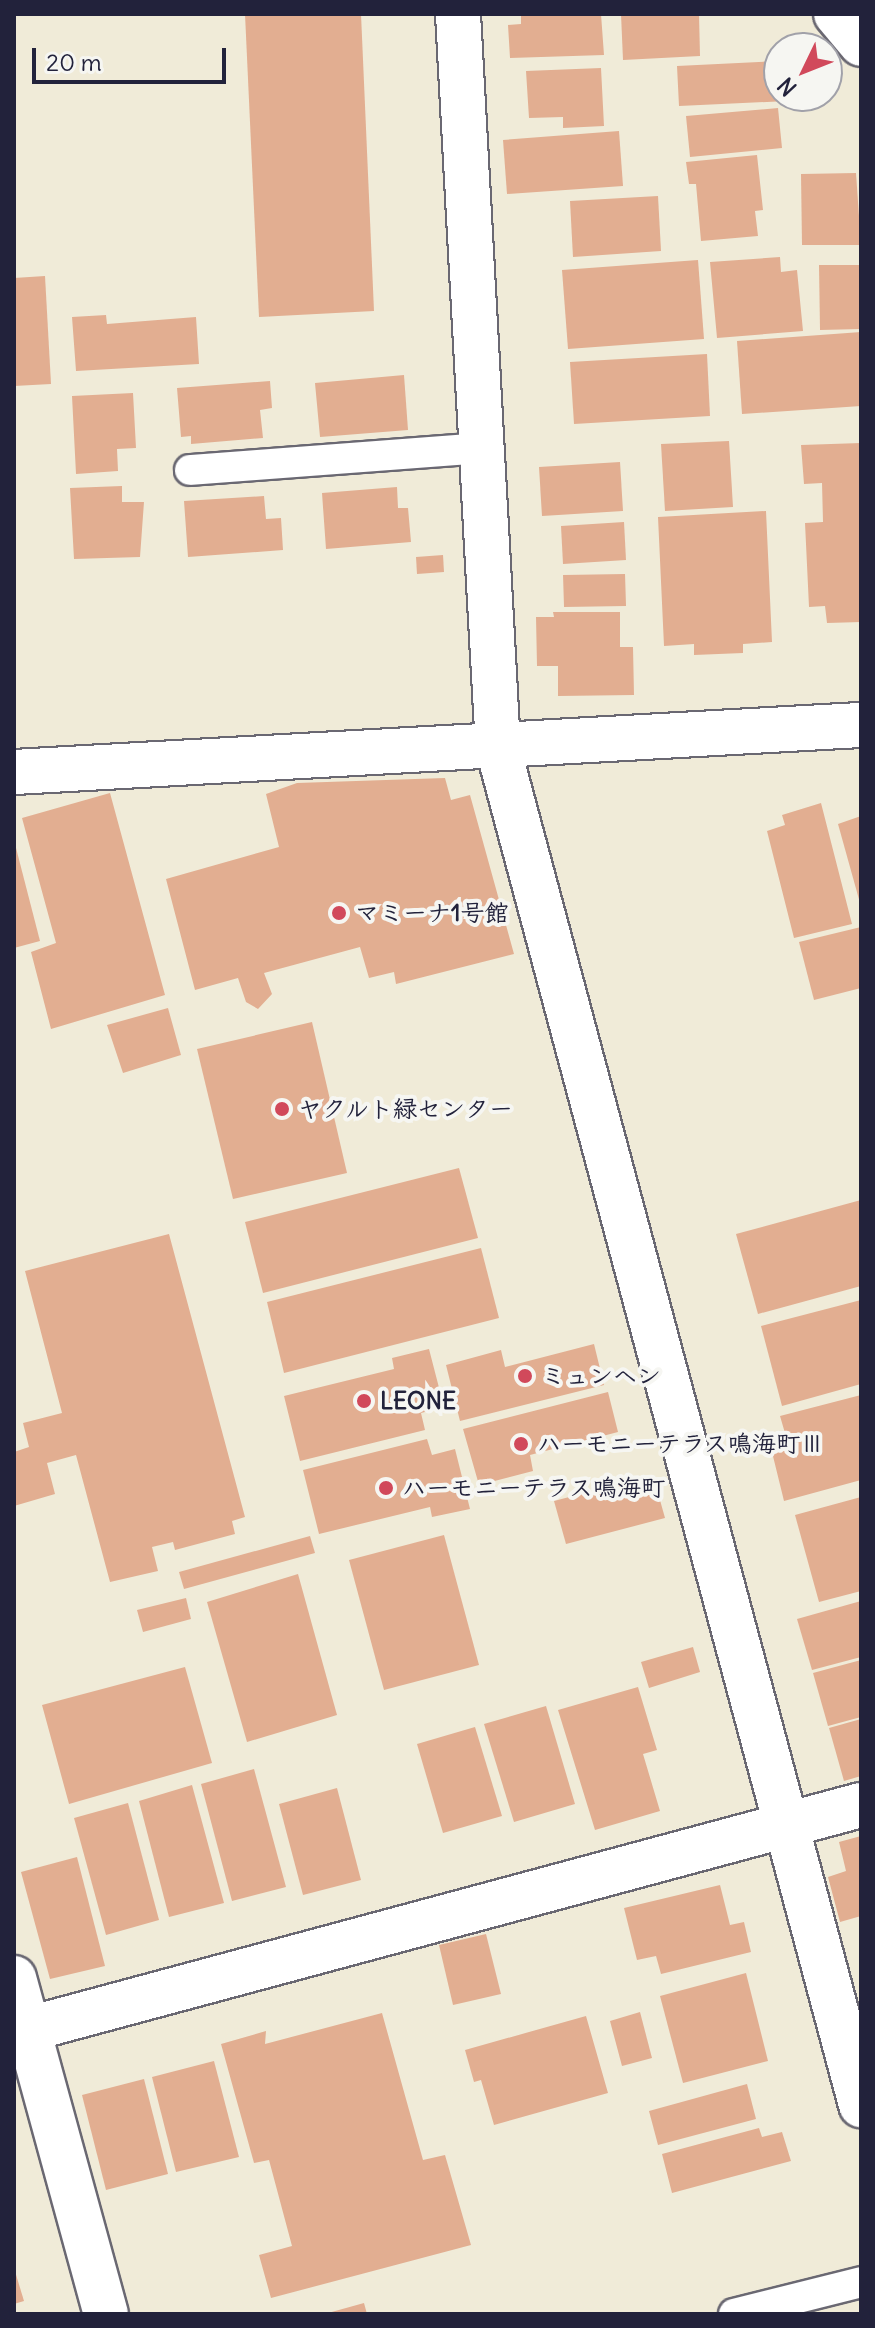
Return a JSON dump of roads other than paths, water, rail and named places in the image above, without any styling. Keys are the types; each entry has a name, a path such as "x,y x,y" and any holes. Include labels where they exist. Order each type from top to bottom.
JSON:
{"street":[{"path":"458,14 498,748 861,2105"},
{"path":"14,772 498,748 861,725"},
{"path":"21,2032 861,1805"},
{"path":"14,1978 21,2032 106,2314"}],"lane":[{"path":"190,470 481,448"},
{"path":"734,2314 861,2282"}],"place":[{"name":"マミーナ1号館","path":"339,913"},
{"name":"ヤクルト緑センター","path":"282,1109"},
{"name":"ミュンヘン","path":"525,1376"},
{"name":"LEONE","path":"364,1401"},
{"name":"ハーモニーテラス鳴海町Ⅲ","path":"521,1444"},
{"name":"ハーモニーテラス鳴海町","path":"386,1488"}]}
